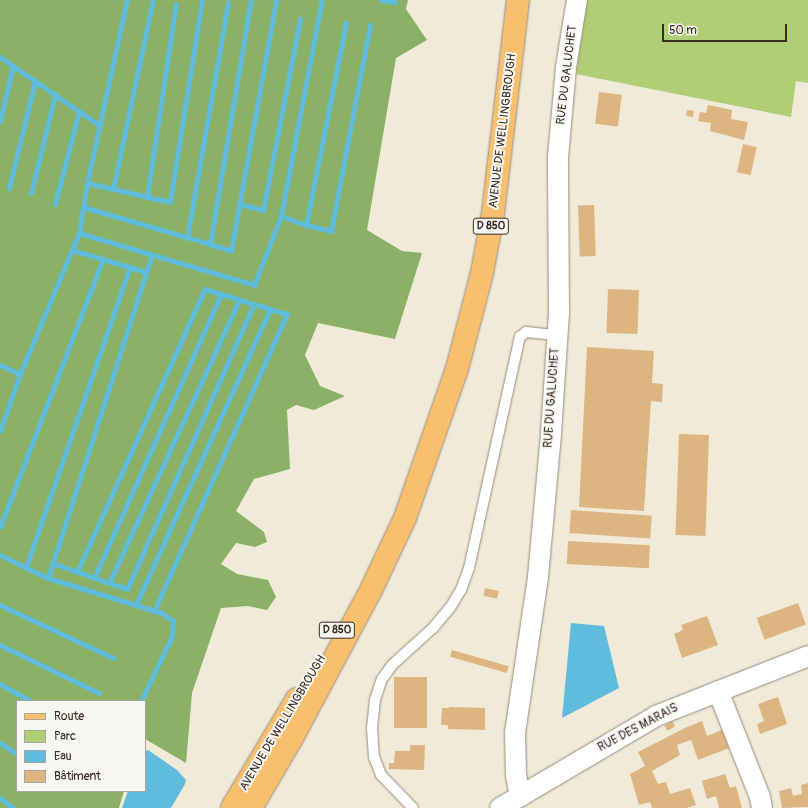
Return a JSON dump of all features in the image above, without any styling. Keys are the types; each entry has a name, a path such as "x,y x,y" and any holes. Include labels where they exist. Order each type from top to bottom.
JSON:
{"main road":[{"name":"AVENUE DE WELLINGBROUGH","path":"251,808 293,736 371,590 405,518 457,369 482,273 494,206 518,0"},
{"name":"AVENUE DE WELLINGBROUGH","path":"232,808 321,658 364,581 430,445"}],"street":[{"name":"RUE DU GALUCHET","path":"522,795 518,786 516,775 515,732 538,577 551,433 556,335 559,313 558,157 566,67 577,0"},
{"name":"RUE DES MARAIS","path":"500,808 656,716 808,656"},
{"path":"718,691 757,789 762,808"}],"lane":[{"path":"414,808 381,775 374,757 372,728 375,700 382,679 392,665 433,628 450,608 461,590 469,568 520,336 526,332 556,335"}],"green space":[{"path":"0,0 408,0 406,9 427,40 396,58 367,230 402,251 422,253 395,339 318,323 305,355 320,386 345,396 314,410 296,405 287,410 290,469 254,479 236,511 264,532 267,542 255,547 236,543 221,564 237,574 268,580 276,597 267,610 248,606 221,608 192,693 186,763 146,740 146,700 16,700 16,792 124,792 119,808 0,808"},
{"path":"587,0 808,0 808,83 796,81 791,117 576,74"}],"water":[{"path":"571,623 604,626 619,688 562,718"},
{"path":"148,750 177,770 186,780 171,808 122,808 128,792 146,792 146,751"}],"building":[{"path":"599,92 622,95 618,127 595,124"},
{"path":"708,105 732,110 731,119 748,122 744,140 710,131 711,123 698,121 700,112 706,113"},
{"path":"687,110 694,111 693,117 686,116"},
{"path":"743,144 757,147 751,175 737,172"},
{"path":"594,205 596,256 580,257 578,206"},
{"path":"608,289 639,290 637,334 606,333"},
{"path":"587,347 654,351 652,383 663,384 662,402 651,401 644,511 579,507"},
{"path":"679,434 709,435 705,536 675,535"},
{"path":"571,510 652,516 650,539 569,533"},
{"path":"568,541 650,545 649,568 567,564"},
{"path":"485,588 499,591 497,599 483,596"},
{"path":"798,603 806,625 765,640 757,618"},
{"path":"707,616 718,645 682,658 674,634 683,630 681,625"},
{"path":"452,650 509,666 507,673 450,657"},
{"path":"394,677 427,677 427,728 394,728"},
{"path":"778,697 787,724 760,734 757,724 764,721 758,704"},
{"path":"442,708 485,708 485,730 448,729 448,725 441,725"},
{"path":"672,721 675,726 667,731 664,726"},
{"path":"702,721 707,736 722,730 729,748 698,760 691,740 677,745 680,755 652,771 658,784 666,782 670,794 690,788 696,805 687,808 652,808 650,802 639,805 630,774 645,766 638,752"},
{"path":"410,745 425,745 424,770 389,769 389,763 394,763 395,751 410,751"},
{"path":"725,774 730,788 736,786 742,808 719,808 716,796 707,799 702,781"},
{"path":"808,783 808,807 782,808 779,791 791,788 793,796 802,794 801,785"}],"waterway":[{"path":"79,233 87,183 127,0"},
{"path":"113,189 153,0"},
{"path":"87,183 170,202 202,0"},
{"path":"83,207 210,244 251,0"},
{"path":"210,244 231,251 276,0"},
{"path":"0,365 20,374 79,233 254,285 281,216 322,0"},
{"path":"381,0 394,2 395,0"},
{"path":"187,238 228,3"},
{"path":"147,197 176,4"},
{"path":"239,204 263,210 300,19"},
{"path":"281,216 306,225 346,23"},
{"path":"306,225 331,231 370,25"},
{"path":"0,57 99,125"},
{"path":"0,121 13,66"},
{"path":"9,188 35,81"},
{"path":"31,193 55,95"},
{"path":"55,204 79,111"},
{"path":"72,250 146,272"},
{"path":"48,578 152,255"},
{"path":"0,527 103,259"},
{"path":"26,567 130,267"},
{"path":"77,572 205,289 270,309 136,605"},
{"path":"94,578 221,294"},
{"path":"109,583 239,300"},
{"path":"52,563 127,589 254,304"},
{"path":"154,611 287,314 270,309"},
{"path":"0,431 20,374"},
{"path":"0,555 48,578 162,613 173,621 172,636 141,700"},
{"path":"0,605 113,658"},
{"path":"0,645 99,693"},
{"path":"0,684 29,700"},
{"path":"0,743 16,753"},
{"path":"0,798 14,808"}]}
